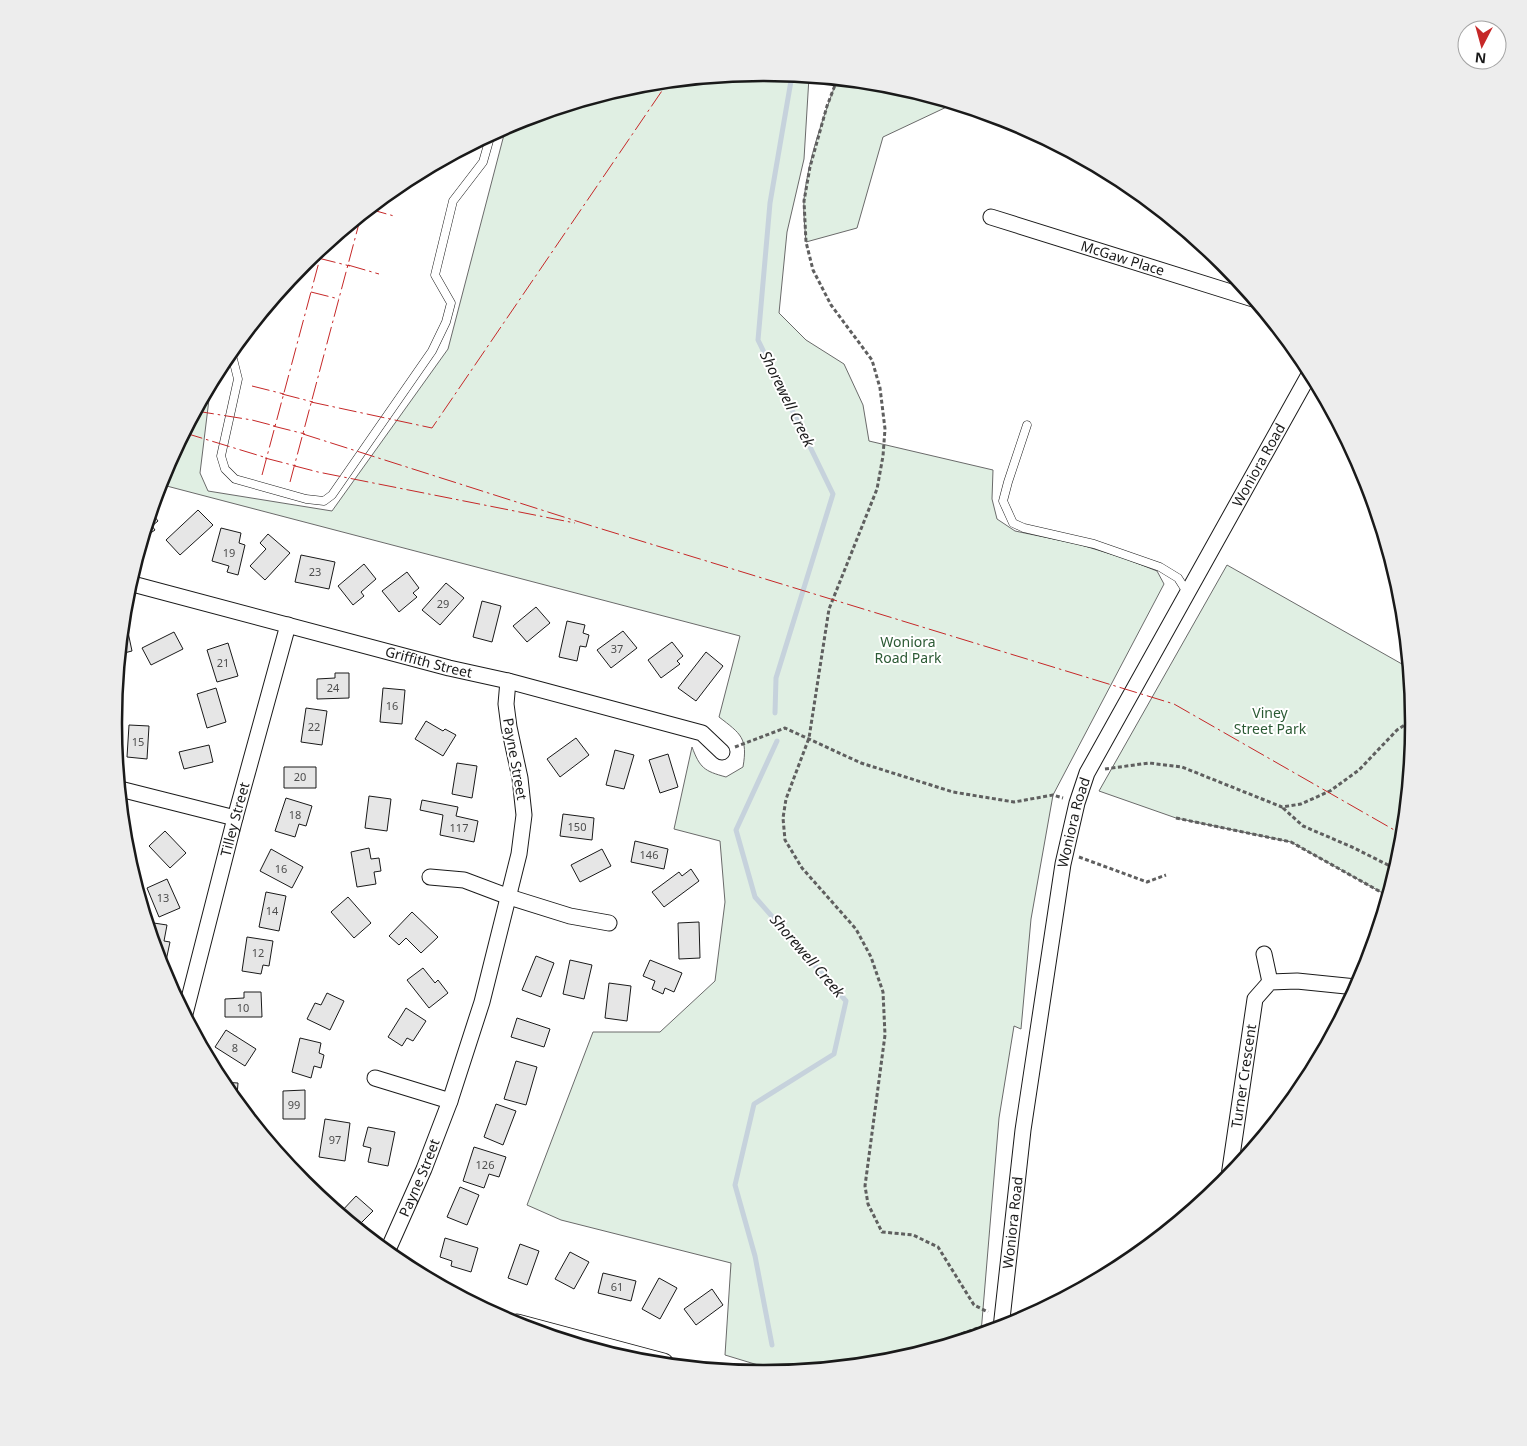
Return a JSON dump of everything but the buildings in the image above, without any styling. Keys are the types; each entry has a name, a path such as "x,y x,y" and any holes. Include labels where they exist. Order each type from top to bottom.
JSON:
{"street":[{"name":"McGaw Place","path":"991,217 1242,295"},
{"name":"Woniora Road","path":"1002,1319 1023,1130 1063,864 1086,773 1306,380"},
{"name":"Griffith Street","path":"137,585 702,733 722,752"},
{"name":"Tilley Street","path":"187,1005 235,818 288,625"},
{"name":"Payne Street","path":"390,1245 424,1169 450,1101 482,1002 520,854 524,815 520,778 506,704 508,681"},
{"path":"125,790 235,818"},
{"path":"430,877 464,880 509,897 570,916 609,923"},
{"path":"1264,954 1270,982 1296,981 1348,986"},
{"name":"Turner Crescent","path":"1231,1162 1255,999 1270,982"},
{"path":"375,1078 450,1101"}],"lane":[{"path":"234,361 238,379 222,456 226,469 235,479 306,499 324,501 332,495 432,352 446,322 451,303 435,275 453,200 483,162 488,143"},
{"path":"1027,425 1003,501 1013,523 1024,528 1094,544 1160,567 1178,578 1187,592"}],"path":[{"path":"835,86 827,106 810,167 804,201 806,242 813,270 831,305 872,360 880,388 885,429 883,456 877,489 829,609 809,738 786,799 783,818 785,840 802,868 856,929 871,957 883,992 885,1035 865,1186 868,1204 882,1232 913,1235 938,1247 974,1305 996,1321"},
{"path":"1282,808 1301,804 1330,791 1359,770 1397,730 1405,725"},
{"path":"722,752 784,728 860,763 953,792 1014,802 1053,795 1077,803"},
{"path":"1086,773 1149,763 1182,767 1282,808 1303,826 1388,865"},
{"path":"1176,818 1291,842 1382,893"},
{"path":"1063,864 1079,857 1147,882 1166,875"}],"green space":[{"name":"Woniora Road Park","path":"764,81 809,83 804,159 787,232 779,313 806,340 844,364 863,405 869,441 993,470 992,499 997,519 1015,531 1078,544 1124,558 1157,571 1164,584 1053,795 1031,919 1021,1029 1014,1026 999,1118 982,1327 930,1343 889,1352 847,1359 757,1365 725,1355 731,1263 561,1220 527,1205 593,1032 660,1032 715,981 725,902 720,841 674,829 692,747 700,764 713,773 726,777 743,767 744,749 741,738 733,728 719,717 740,636 168,486 188,439 209,401 200,473 208,491 332,511 448,349 504,136 557,115 597,103 638,94 722,83"},
{"path":"835,86 889,94 945,108 883,137 857,228 806,242 804,204 806,184 821,124"},
{"name":"Viney Street Park","path":"1227,565 1402,664 1405,723 1404,765 1400,807 1393,848 1382,893 1291,842 1176,818 1099,791"}],"waterway":[{"name":"Shorewell Creek","path":"775,713 776,678 833,494 758,340 770,203 791,82"},
{"name":"Shorewell Creek","path":"772,1345 755,1256 735,1185 754,1104 834,1054 846,1001 755,897 736,830 777,741"}],"power":[{"path":"311,402 432,428 663,90"},
{"path":"377,211 394,216"},
{"path":"290,482 358,226"},
{"path":"321,259 350,266"},
{"path":"262,475 319,260"},
{"path":"348,265 379,274"},
{"path":"311,292 339,299"},
{"path":"252,386 284,394"},
{"path":"282,394 313,402"},
{"path":"203,412 252,420 275,426"},
{"path":"273,426 305,434"},
{"path":"303,434 592,526 1174,704 1396,831"},
{"path":"190,435 267,458"},
{"path":"265,458 296,466"},
{"path":"295,466 575,523"}]}
